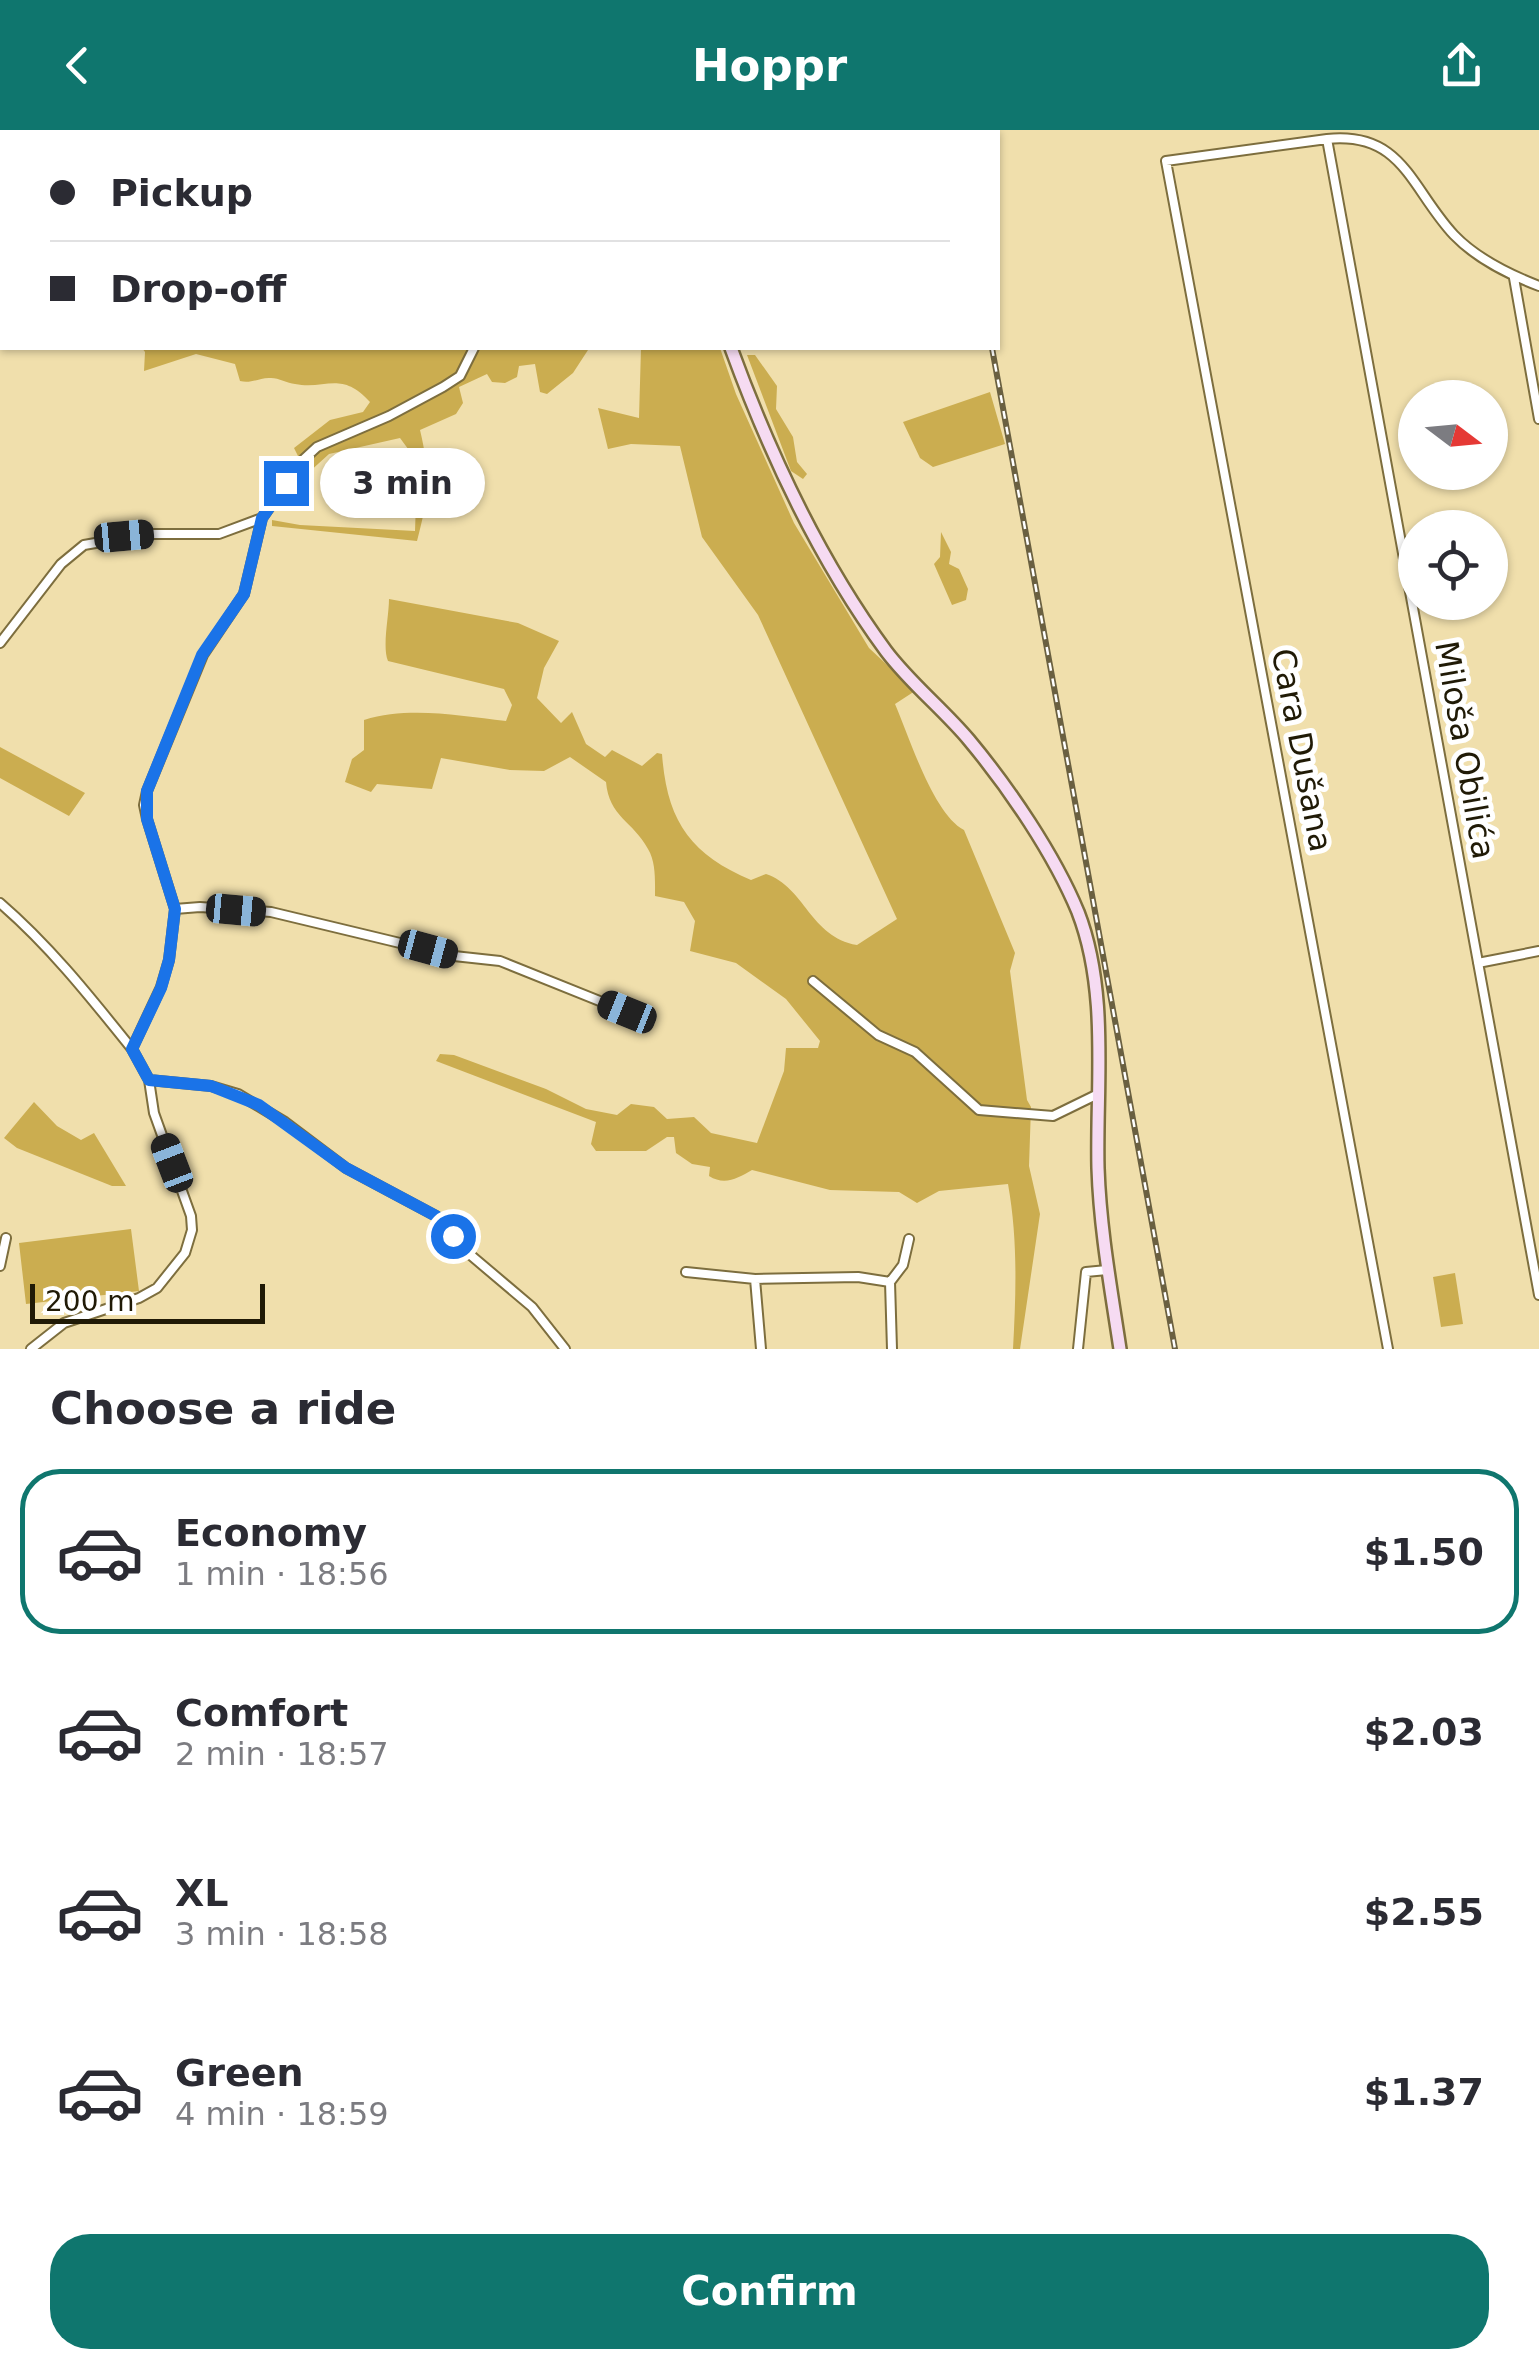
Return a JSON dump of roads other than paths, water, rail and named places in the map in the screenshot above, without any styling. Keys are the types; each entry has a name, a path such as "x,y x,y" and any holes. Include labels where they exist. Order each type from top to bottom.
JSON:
{"main road":[{"path":"731,350 748,396 813,532 848,592 888,653 988,764 1062,878 1079,915 1094,980 1101,1226 1120,1349"}],"street":[{"path":"1327,139 1358,138 1386,149 1451,232 1480,257 1514,278 1539,286"},
{"name":"Cara Dušana","path":"1327,139 1166,160 1388,1349"},
{"name":"Miloša Obilića","path":"1327,139 1539,1295"},
{"path":"1514,278 1539,419"},
{"path":"132,1049 161,988 175,909 147,819 147,791 202,655 244,594 262,518 304,458 317,447 443,387 460,376 473,350"},
{"path":"0,643 60,564 84,545 147,534 219,534 262,518"},
{"path":"0,904 22,923 132,1049 149,1080 154,1113 191,1216 192,1230 185,1253 158,1288 64,1323 31,1349"},
{"path":"175,909 200,906 271,912 454,956 500,962 627,1012"},
{"path":"1478,963 1539,952"},
{"path":"813,981 878,1035 915,1052 979,1110 1053,1116 1098,1094"},
{"path":"118,1032 139,1032"},
{"path":"149,1080 211,1086 238,1094 285,1122 346,1168 436,1216 478,1262 532,1307 565,1349"},
{"path":"0,1266 6,1238"},
{"path":"892,1349 890,1282 903,1265 909,1239"},
{"path":"1078,1349 1086,1272 1107,1270"},
{"path":"686,1272 755,1278 858,1277 890,1282"},
{"path":"755,1278 761,1349"}],"railway":[{"path":"992,350 1175,1349"}]}
